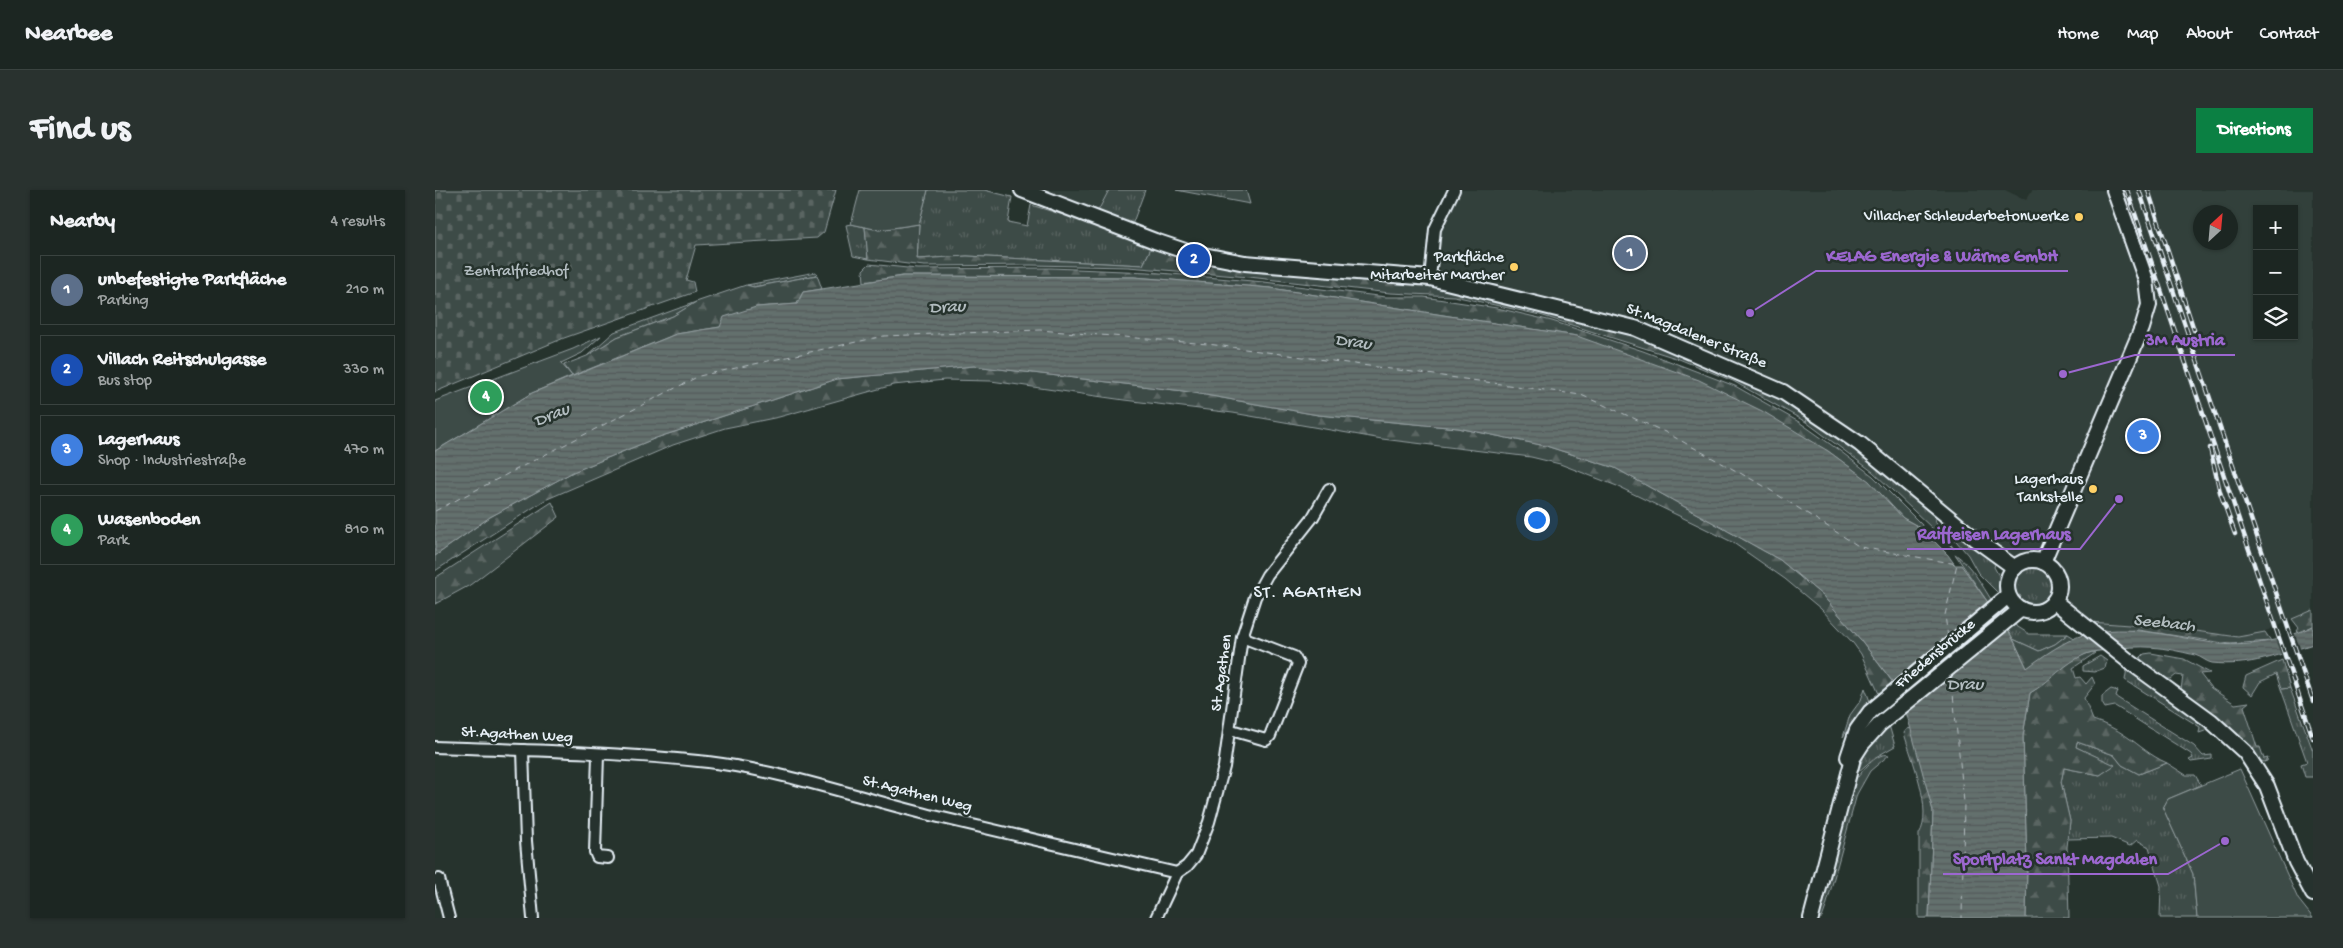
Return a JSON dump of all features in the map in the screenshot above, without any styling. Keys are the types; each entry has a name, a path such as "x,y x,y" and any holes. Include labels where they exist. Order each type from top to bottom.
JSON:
{"street":[{"name":"St.Magdalener Straße","path":"1022,190 1155,242 1188,252 1245,263 1430,278 1635,328 1778,389 1860,444 1975,539 2015,568"},
{"path":"1430,278 1435,229 1454,190"},
{"path":"2043,562 2143,328 2149,306 2145,280 2114,190"},
{"name":"St.Agathen","path":"1177,873 1187,866 1196,855 1209,822 1224,767 1231,730 1231,712 1242,637 1255,597 1267,575 1313,517 1329,489"},
{"path":"2033,560 2043,562 2054,572 2058,584 2054,601 2041,611 2018,610 2006,598 2008,578 2015,568 2024,562 2033,560"},
{"name":"Friedensbrücke","path":"1840,804 1851,747 1860,724 1870,712 2006,598"},
{"path":"2054,601 2130,662 2211,721 2245,752 2267,786 2296,862 2313,894"},
{"name":"Friedensbrücke","path":"1840,804 1853,758 1862,744 1880,724 2018,610"},
{"path":"1231,730 1260,740 1266,740 1270,736 1297,664 1294,658 1242,637"},
{"name":"St.Agathen Weg","path":"435,747 598,754 709,762 785,776 929,815 1177,873"},
{"path":"523,750 526,841 533,918"},
{"path":"598,754 595,852 597,857 608,858"},
{"path":"1811,918 1840,804"},
{"path":"1156,918 1177,873"},
{"path":"435,880 439,879 449,918"}],"shaded area":[{"path":"1049,190 1109,190 1098,211"},
{"path":"1453,190 2005,190 2026,200 2032,190 2313,190 2313,610 2259,634 2238,637 2181,629 2090,622 2068,601 2066,595 2067,585 2056,567 2016,557 1985,538 1863,439 1781,383 1637,323 1440,273 1437,230"}],"green space":[{"name":"Zentralfriedhof","path":"435,190 836,190 824,232 817,238 696,245 686,280 693,282 695,292 564,338 435,392"},
{"path":"860,190 928,190 919,224 879,230 851,224"},
{"path":"928,190 984,190 1012,197 1008,222 1027,226 1031,205 1083,221 1151,248 1143,265 967,256 917,259 919,224"},
{"path":"1109,190 1145,190 1132,225 1098,211"},
{"path":"1176,190 1246,190 1250,204"},
{"path":"851,224 865,227 868,259 853,256 846,225"},
{"path":"919,224 917,259 967,256 1143,265 1151,248 1195,262 1221,263 1295,275 1437,285 1570,314 1648,340 1770,392 1807,413 1808,417 1806,422 1733,381 1679,359 1540,315 1454,296 1390,293 1249,277 1128,267 1031,265 924,266 868,259 865,227 879,230"},
{"path":"869,264 917,269 1051,268 1148,272 1264,282 1386,297 1424,297 1497,308 1552,321 1643,351 1735,386 1799,422 1840,451 1873,476 1922,525 1921,528 1903,518 1868,481 1828,451 1577,336 1271,288 1134,277 903,276 864,282 863,270"},
{"path":"816,272 817,275 753,287 747,285"},
{"path":"817,275 822,289 803,292 797,304 756,307 720,327 676,334 572,376 564,365 587,356 617,337 673,316 696,302 746,285 754,287"},
{"path":"696,302 673,316 617,337 587,356 614,332"},
{"path":"601,336 582,353 561,363 572,376 532,393 435,451 435,401 573,349"},
{"path":"974,366 1183,391 1318,415 1458,428 1546,446 1615,468 1780,560 1823,596 1861,640 1894,684 1880,696 1861,654 1821,609 1785,579 1732,542 1617,486 1560,464 1531,457 1382,439 1233,413 991,381 945,380 893,385 779,417 725,428 673,445 545,500 435,571 435,556 490,517 573,472 656,438 837,379"},
{"path":"1808,417 1834,431 1934,514 1936,523 1954,549 1873,472 1806,422"},
{"path":"552,502 559,517 470,585 435,604 435,578"},
{"path":"1941,518 1995,564 1994,567 1999,576 1999,594 1978,573 1968,555 1940,522 1939,519"},
{"path":"1955,554 1971,569 1980,582 1992,601 1989,604"},
{"path":"2034,565 2048,572 2052,579 2053,587 2047,599 2034,605 2019,599 2021,597 2020,595 2017,596 2013,586 2019,572 2026,567"},
{"path":"2313,610 2313,626 2299,633 2297,631 2299,628 2292,619"},
{"path":"2010,622 2029,634 2068,634 2055,644 2039,651 2013,639 2006,626"},
{"path":"2090,622 2181,629 2238,637 2265,632 2271,641 2230,644 2138,630 2102,632"},
{"path":"2068,634 2076,639 2027,668 2013,639 2039,651 2055,644"},
{"path":"2093,652 2095,653 2073,668 2076,678 2080,677 2086,684 2092,677 2095,684 2084,698 2093,720 2118,731 2150,754 2167,763 2139,774 2122,765 2114,755 2077,742 2076,747 2115,765 2100,775 2064,768 2061,782 2070,821 2067,847 2069,918 2026,918 2027,864 2023,736 2030,693 2068,664"},
{"path":"2151,653 2184,659 2210,673 2200,674 2211,688 2235,704 2249,702 2244,706 2257,747 2260,747 2264,759 2268,758 2267,761 2259,760 2230,727 2181,690 2183,676 2176,675 2171,679 2166,679 2139,659 2144,654"},
{"path":"2100,656 2107,661 2105,668 2094,672 2083,671 2083,666"},
{"path":"2282,660 2290,688 2281,689 2276,674 2260,682 2252,695 2243,687 2246,676"},
{"path":"2127,668 2206,725 2205,731 2199,733 2200,727 2125,680"},
{"path":"1865,688 1871,704 1855,718 1843,737 1850,715 1861,700"},
{"path":"2290,688 2313,751 2313,777 2305,777 2301,764 2307,762 2281,689"},
{"path":"2111,689 2118,691 2116,697 2194,746 2203,756 2212,755 2212,759 2191,762 2189,760 2193,758 2191,754 2115,706 2105,708 2102,703 2102,696"},
{"path":"1889,725 1895,746 1874,758 1858,772 1866,750"},
{"path":"1912,728 1933,811 1929,918 1919,918 1919,834 1923,824 1924,812 1920,784 1904,733 1907,729"},
{"path":"1875,734 1861,756 1855,776 1858,777 1876,758 1889,755 1870,771 1857,794 1826,907 1822,918 1815,918 1855,763 1864,745"},
{"path":"2077,742 2114,755 2122,765 2139,774 2167,763 2186,775 2195,775 2201,785 2168,799 2163,808 2193,874 2197,918 2160,918 2161,886 2149,847 2137,840 2130,846 2111,838 2068,839 2070,821 2061,782 2064,768 2100,775 2114,765 2076,747"},
{"path":"2240,769 2298,899 2313,918 2197,918 2193,874 2163,808 2168,799"}],"water":[{"name":"Drau","path":"903,276 1134,277 1271,288 1577,336 1699,380 1764,412 1828,451 1869,481 1903,518 1921,528 1948,555 1955,565 1961,565 2010,633 2027,668 2046,654 2069,641 2100,631 2152,632 2232,645 2279,639 2313,626 2313,644 2251,662 2226,664 2208,662 2183,652 2142,647 2091,652 2071,662 2030,693 2023,736 2027,864 2026,918 1929,918 1933,811 1901,693 1861,640 1823,596 1780,560 1615,468 1546,446 1458,428 1318,415 1183,391 974,366 837,379 656,438 573,472 490,517 435,556 435,451 532,393 676,334 720,327 724,317 756,307 797,304 803,292"}],"pier":[{"path":"2294,632 2301,651 2282,657 2275,638"}],"ferry route":[{"path":"435,511 699,376 884,336 1040,330 1208,344 1581,395 1665,432 1762,485 1860,547 1957,564 1945,615 1948,638"},
{"path":"1951,674 1964,802 1962,918"}],"railway":[{"path":"2127,190 2313,738"},
{"path":"2139,190 2313,701"},
{"path":"2148,190 2194,330"},
{"path":"2210,448 2220,492 2235,534"}],"place":[{"name":"Villacher Schleuderbetonwerke","path":"2079,217"},
{"name":"unbefestigte Parkfläche","path":"1630,253"},
{"name":"Villach Reitschulgasse","path":"1194,260"},
{"name":"Parkfläche Mitarbeiter Marcher","path":"1514,267"},
{"name":"KELAG Energie & Wärme GmbH","path":"1750,313"},
{"name":"3M Austria","path":"2063,374"},
{"name":"Wasenboden","path":"486,397"},
{"name":"Lagerhaus","path":"2143,436"},
{"name":"Lagerhaus Tankstelle","path":"2093,489"},
{"name":"Raiffeisen Lagerhaus","path":"2119,499"},
{"name":"Sportplatz Sankt Magdalen","path":"2225,841"}],"district":[{"name":"ST. AGATHEN","path":"1308,593"}],"water label":[{"name":"Seebach","path":"2164,624"}]}
